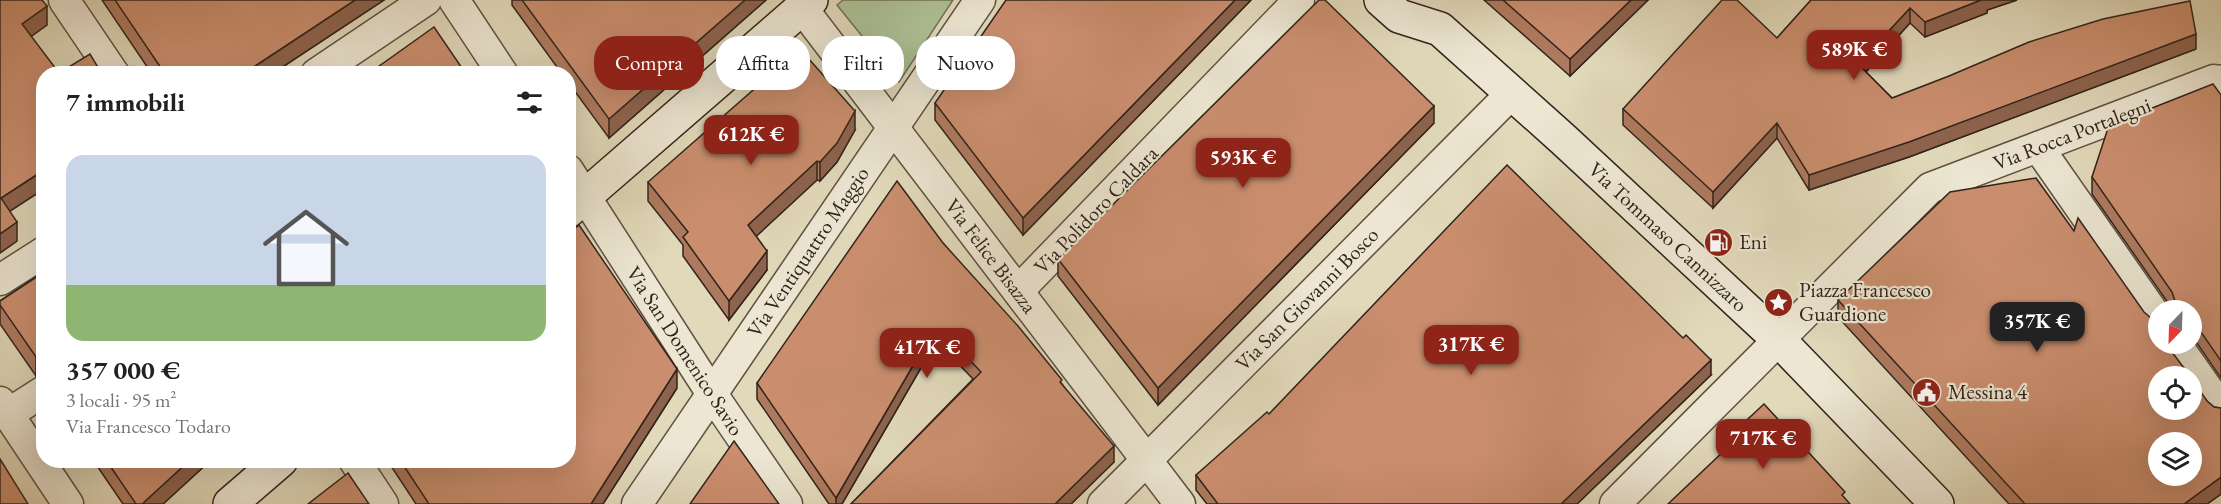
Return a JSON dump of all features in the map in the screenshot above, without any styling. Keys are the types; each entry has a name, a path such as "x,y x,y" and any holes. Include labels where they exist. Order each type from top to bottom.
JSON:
{"street":[{"path":"64,0 109,66"},
{"path":"328,66 426,0"},
{"path":"454,0 498,66"},
{"name":"Via Ventiquattro Maggio","path":"637,504 980,0"},
{"name":"Via Polidoro Caldara","path":"1018,291 1299,0"},
{"name":"Via Tommaso Cannizzaro","path":"1381,0 1399,16 1440,29 1512,93 1779,340 1937,504"},
{"name":"Via Tommaso Cannizzaro","path":"1427,0 1440,29"},
{"path":"576,190 807,4"},
{"name":"Via Felice Bisazza","path":"807,4 893,127 1180,504"},
{"name":"Via Rocca Portalegni","path":"1779,340 1930,188 2218,81"},
{"name":"Via San Giovanni Bosco","path":"1103,504 1512,93"},
{"path":"2038,147 2148,305"},
{"name":"Via San Domenico Savio","path":"576,195 787,504"},
{"path":"0,280 36,257"},
{"path":"1615,504 1779,340"},
{"path":"2183,354 2221,408"},
{"path":"36,394 4,408 36,456"},
{"path":"44,468 68,504"},
{"path":"230,504 272,468"},
{"path":"359,468 382,504"}],"green space":[{"path":"843,0 953,0 929,36 916,36 916,56 904,74 904,36 862,36 837,5"}],"building":[{"path":"0,0 42,0 47,6 22,24 54,66 36,66 36,175 1,198 17,222 0,234"},
{"path":"115,0 355,0 255,66 160,66"},
{"path":"522,0 745,0 704,36 594,36 594,90 642,90 609,119 576,74 576,66 570,66"},
{"path":"1006,0 1235,0 1023,218 935,103 944,90 1015,90 1015,36 981,36"},
{"path":"1319,0 1325,0 1434,106 1158,388 1058,259"},
{"path":"1503,0 1631,0 1570,59"},
{"path":"1722,0 1737,0 1777,38 1811,0 1981,0 1925,22 1910,8 1858,64 1892,98 2029,42 2103,19 2190,1 2196,34 1909,142 1809,175 1777,123 1713,192 1623,109"},
{"path":"434,27 461,66 379,66"},
{"path":"90,54 97,66 70,66"},
{"path":"810,60 822,74 822,90 836,90 855,111 837,143 820,162 817,161 748,225 767,251 729,301 683,237 688,232 648,182 753,90 810,90"},
{"path":"2213,84 2221,95 2221,361 2202,333 2202,300 2175,300 2172,292 2092,177 2109,125"},
{"path":"1507,165 1683,338 1686,335 1711,360 1561,504 1218,504 1196,475 1267,412 1269,414"},
{"path":"2036,178 2074,231 2078,218 2148,315 2148,354 2174,354 2182,366 2148,366 2148,420 2202,420 2202,394 2214,407 2221,408 2221,477 2184,504 2025,504 1838,300 1950,192"},
{"path":"897,181 943,243 1018,326 1062,380 1060,382 1114,446 1055,504 851,504 981,372 943,332 922,350 836,498 757,383"},
{"path":"579,225 677,369 591,504 429,504 405,468 576,468 576,227"},
{"path":"36,277 36,357 0,305 0,301"},
{"path":"1764,404 1845,492 1842,495 1850,504 1668,504 1727,448 1722,443"},
{"path":"734,441 779,504 690,504"},
{"path":"0,459 28,504 0,504"},
{"path":"111,468 181,468 142,504 136,504"},
{"path":"348,473 369,504 308,504"}],"place":[{"name":"Eni","path":"1718,242"},
{"name":"Piazza Francesco Guardione","path":"1778,302"},
{"name":"Messina 4","path":"1927,392"}]}
